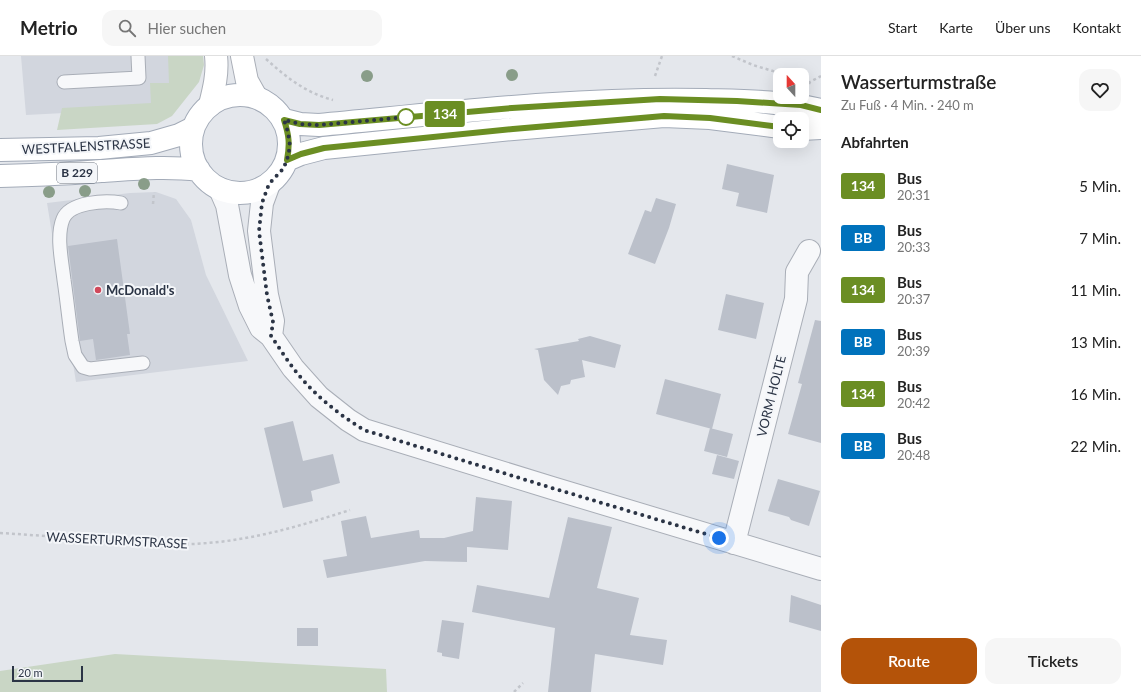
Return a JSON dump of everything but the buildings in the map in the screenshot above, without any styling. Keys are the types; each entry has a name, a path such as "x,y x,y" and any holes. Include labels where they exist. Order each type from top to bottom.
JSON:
{"main road":[{"path":"210,105 215,86 217,69 216,56"},
{"path":"242,56 247,81 256,97"},
{"path":"244,94 256,97 267,102 284,120 290,146 287,160 283,169 269,184 250,192 230,192 208,181 199,170 193,158 191,147 194,128 202,113 210,105 220,99 232,95 244,94"},
{"path":"284,120 300,124 319,125 520,107 660,99 737,101 801,105 821,110"},
{"path":"287,160 301,154 324,148 664,116 710,118 773,126"},
{"name":"WESTFALENSTRASSE","path":"0,150 99,148 152,143 178,136 194,128"},
{"path":"809,129 821,128"},
{"name":"WESTFALENSTRASSE","path":"0,176 45,175 154,168 183,168 199,170"}],"street":[{"path":"269,184 262,203 259,231 266,288 273,322 271,336"},
{"path":"220,188 227,205 240,274 250,306 261,328 271,336 293,368 319,397 348,420 364,430 821,569"},
{"name":"VORM HOLTE","path":"734,542 796,299 798,272 809,251"}],"lane":[{"path":"64,82 139,78 138,56"},
{"path":"121,203 110,201 92,203 73,208 63,218 60,228 60,249 72,341 75,355 83,367 90,369 143,363"}],"path":[{"path":"263,56 280,71 309,91 322,97 337,101"},
{"path":"732,56 753,65 773,71"},
{"name":"WASSERTURMSTRASSE","path":"0,532 169,545 208,543 264,535 309,524 350,510"},
{"path":"514,692 523,683"}],"shaded area":[{"path":"21,56 194,56 160,108 26,115"},
{"path":"156,192 176,199 191,220 206,275 248,361 76,382 47,203 130,193"}],"green space":[{"path":"168,56 203,56 204,65 199,82 172,116 157,124 57,130 62,108 151,103 150,83 169,83"},
{"path":"115,654 386,669 387,692 0,692 0,671"}],"bus line":[{"name":"134","path":"773,126 710,118 664,116 513,129 324,148 301,154 287,160 290,146 284,120 300,124 319,125 512,108 660,99 737,101 801,105 821,110"}],"place":[{"name":"McDonald's","path":"98,290"}],"route":[{"path":"406,117 408,117 319,125 300,124 284,120 290,146 287,160 283,169 269,184 262,203 259,231 262,268 273,322 271,336 293,368 319,397 348,420 364,430 719,538"}]}
